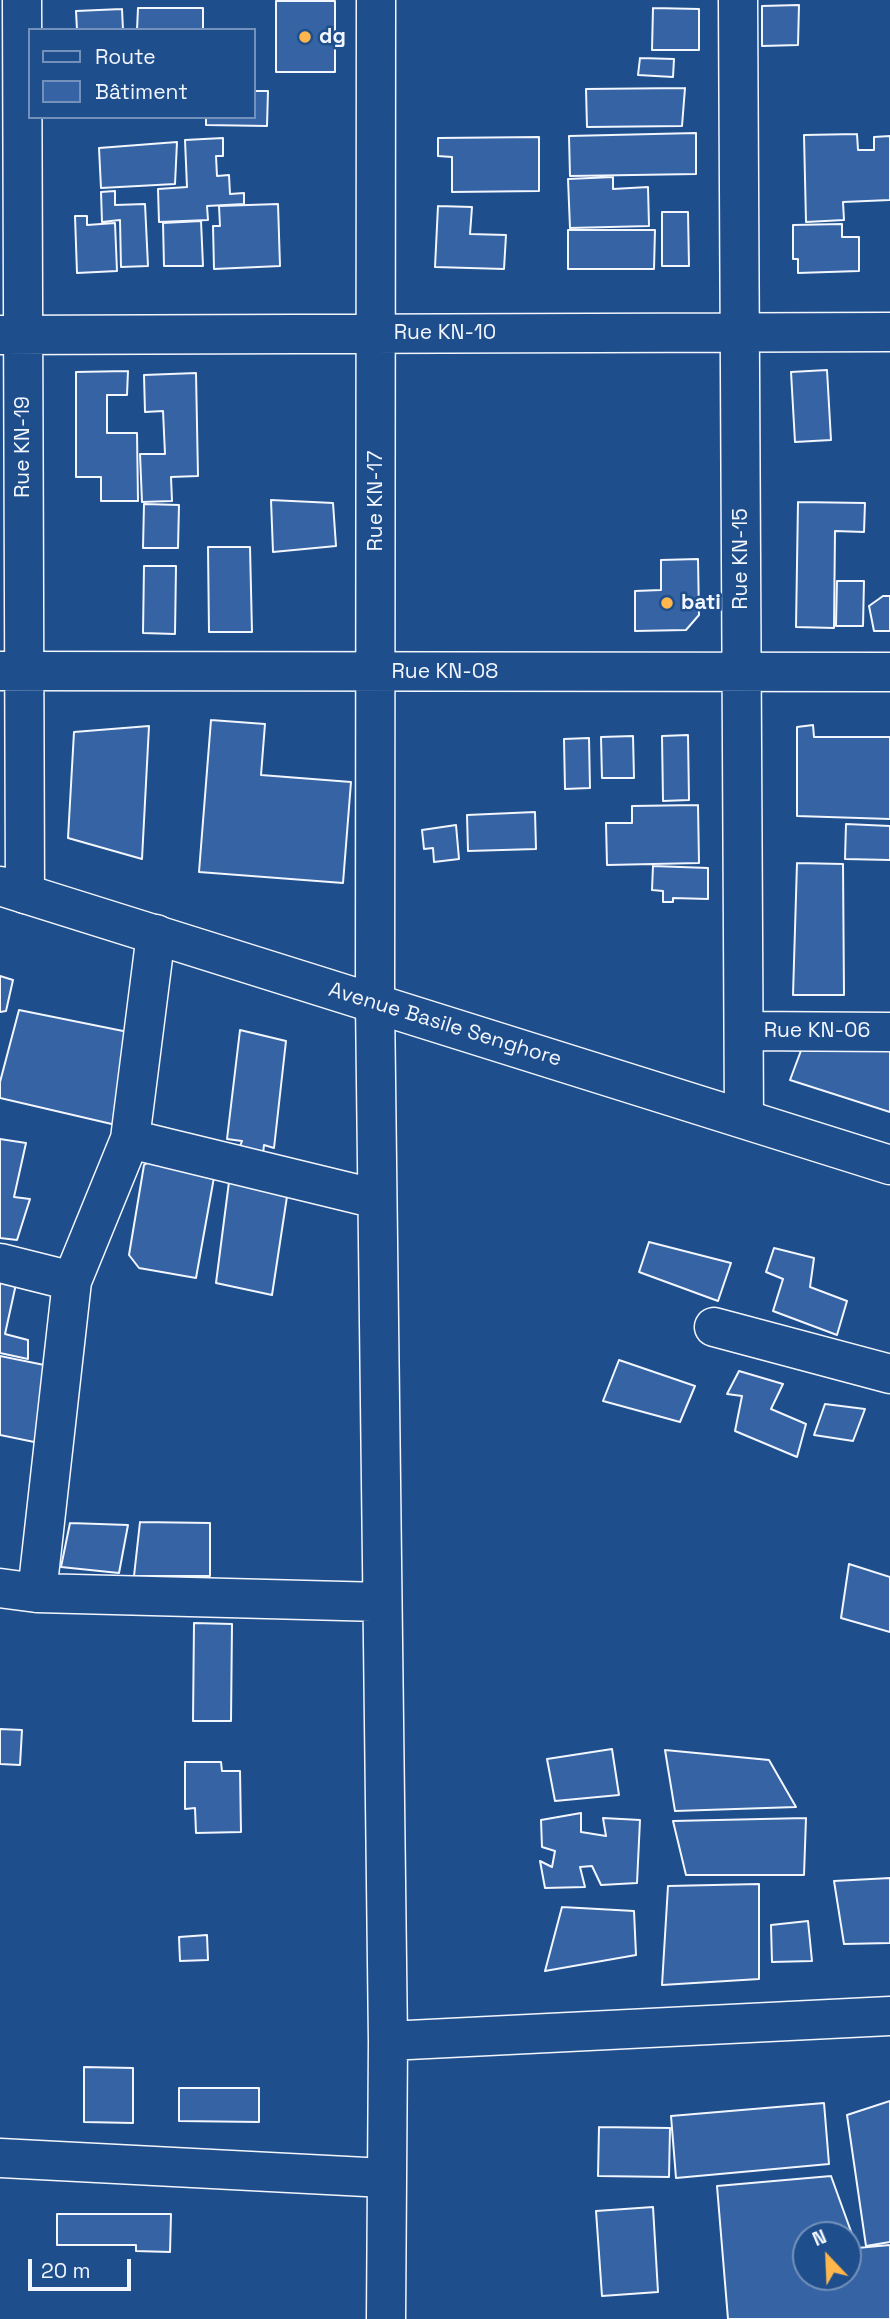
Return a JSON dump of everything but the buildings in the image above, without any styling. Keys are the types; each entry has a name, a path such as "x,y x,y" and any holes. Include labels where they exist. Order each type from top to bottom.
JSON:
{"main road":[{"name":"Rue KN-19","path":"12,890 11,335 22,0"},
{"name":"Rue KN-17","path":"376,0 375,1002 388,2041 386,2319"},
{"name":"Rue KN-15","path":"738,0 744,1118"},
{"name":"Rue KN-10","path":"11,335 890,332"},
{"name":"Rue KN-08","path":"12,671 890,672"},
{"name":"Avenue Basile Senghore","path":"12,890 890,1165"},
{"path":"156,934 130,1139 72,1281 18,1590 381,1601"},
{"name":"Rue KN-06","path":"744,1031 890,1032"},
{"path":"130,1139 377,1199"},
{"path":"0,1264 72,1281"},
{"path":"715,1326 890,1374"},
{"path":"388,2041 890,2016"},
{"path":"0,2158 385,2178"}],"place":[{"name":"dg","path":"305,37"},
{"name":"bati","path":"667,603"}]}
